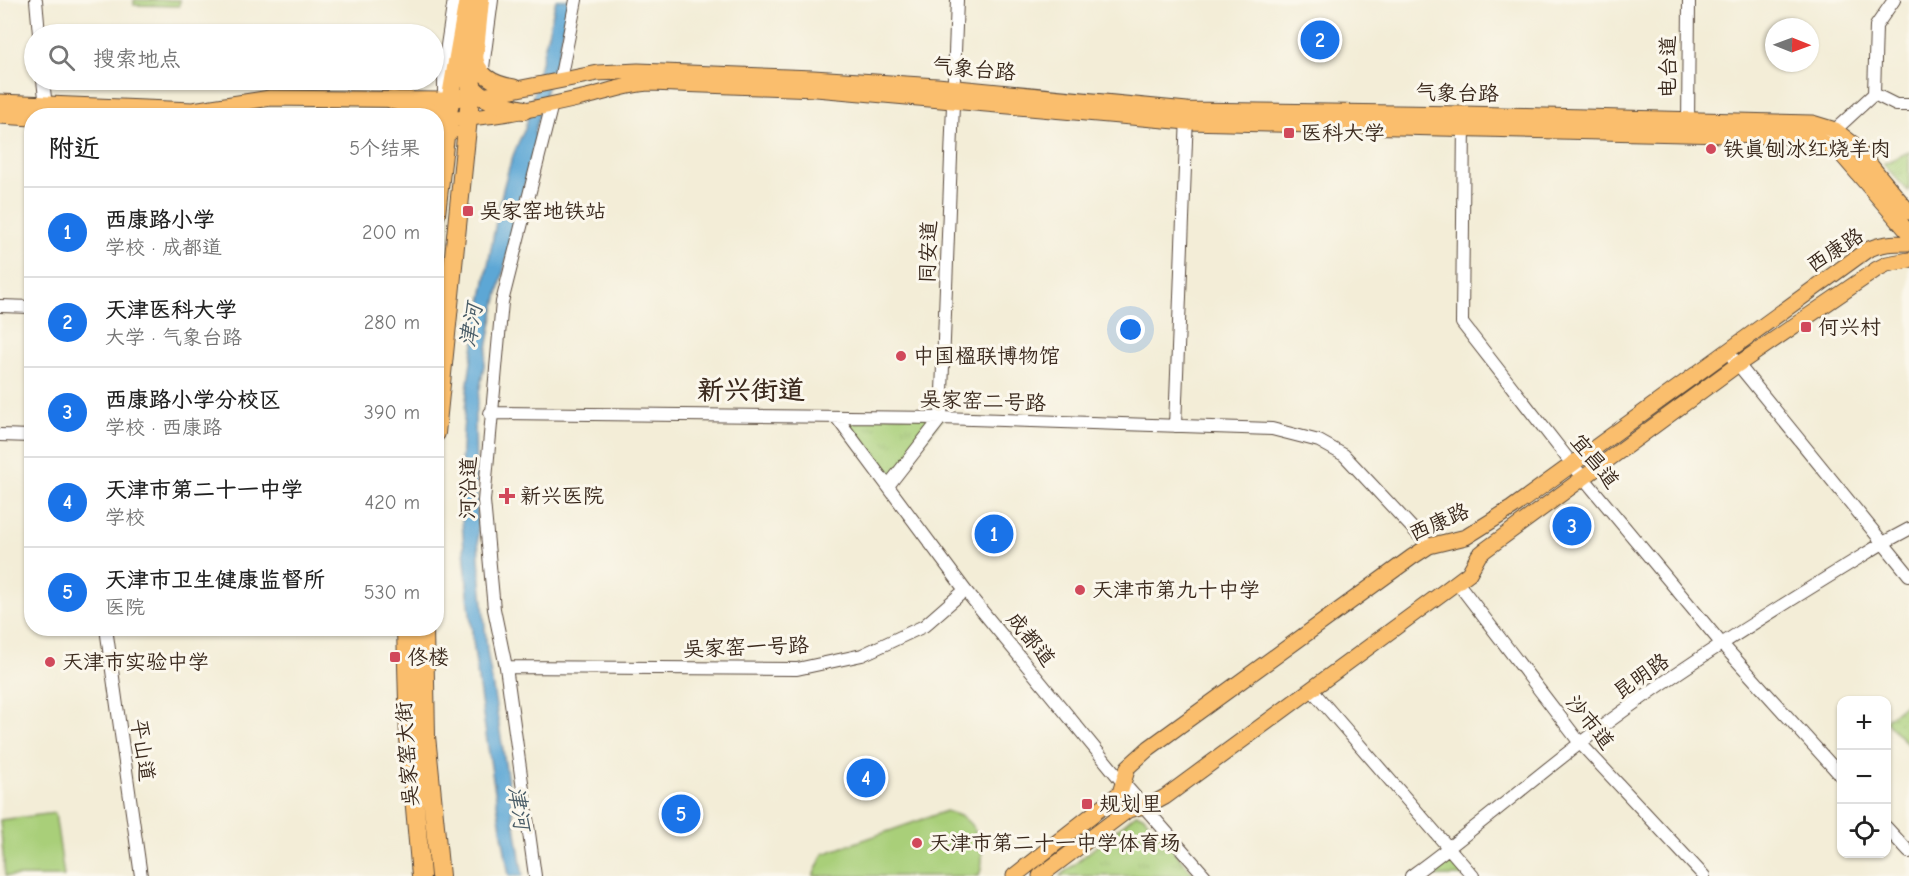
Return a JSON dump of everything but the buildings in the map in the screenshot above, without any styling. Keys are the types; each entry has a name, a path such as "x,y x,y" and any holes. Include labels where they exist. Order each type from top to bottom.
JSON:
{"highway":[{"path":"444,353 467,118 469,0"},
{"path":"444,113 467,90 476,41 480,0"},
{"path":"467,90 503,105 524,110"},
{"path":"444,127 458,151 462,173"},
{"name":"吴家窑大街","path":"406,636 409,739 421,876"},
{"name":"吴家窑大街","path":"424,636 426,736 440,876"}],"main road":[{"name":"气象台路","path":"204,108 262,98 396,108 467,90 523,88 598,73 638,71 813,78 953,95 1187,116 1688,127 1809,137 1825,142"},
{"path":"467,90 496,83 523,88"},
{"name":"气象台路","path":"444,118 467,118 524,110 650,83 953,95"},
{"name":"气象台路","path":"0,102 35,108"},
{"path":"0,116 24,118"},
{"name":"气象台路","path":"1688,127 1812,123 1835,130 1853,144 1909,212"},
{"path":"1825,142 1842,155 1909,233"},
{"name":"西康路","path":"1014,876 1116,797 1124,784 1128,767 1149,748 1429,546 1466,537 1512,508 1867,250 1877,245 1909,243"},
{"name":"西康路","path":"1040,876 1128,810 1165,797 1457,582 1468,573 1479,555 1485,550 1737,365 1876,269 1909,260"}],"street":[{"path":"36,0 38,24"},
{"path":"454,0 444,65 467,90"},
{"path":"467,90 492,0"},
{"path":"557,81 576,0"},
{"name":"同安道","path":"941,418 957,0"},
{"name":"电台道","path":"1688,127 1689,0"},
{"path":"1825,142 1874,94 1876,26 1894,0"},
{"path":"44,90 47,108"},
{"path":"1874,94 1896,105 1909,105"},
{"name":"河沿道","path":"535,876 506,667 494,609 484,501 490,413 502,302 550,105"},
{"path":"1175,426 1187,116"},
{"name":"宜昌道","path":"1464,121 1462,323 1572,464 1721,643 1837,771"},
{"path":"0,306 24,306"},
{"path":"1728,351 1909,575"},
{"name":"吴家窑二号路","path":"490,413 941,418 1272,429 1318,441 1344,455 1429,546"},
{"name":"成都道","path":"837,418 965,590 1124,784 1205,876"},
{"path":"888,486 941,418"},
{"path":"0,435 24,436"},
{"name":"昆明路","path":"1411,876 1450,848 1580,744 1721,643 1882,543 1909,529"},
{"name":"沙市道","path":"1457,582 1580,744 1704,876"},
{"name":"吴家窑一号路","path":"506,667 797,669 862,655 924,626 965,590"},
{"name":"平山道","path":"107,636 141,876"},
{"path":"1311,689 1473,876"},
{"path":"1891,832 1909,852"}],"green space":[{"path":"134,0 180,0 179,6 134,5"},
{"path":"1909,152 1909,192 1883,164"},
{"path":"840,414 944,416 891,484"},
{"path":"1909,701 1909,746 1891,726 1891,716"},
{"name":"天津市第二十一中学体育场","path":"946,811 964,818 970,823 978,837 982,853 979,876 813,876 823,854"},
{"path":"55,813 64,876 5,876 0,820"},
{"path":"1136,814 1144,816 1195,876 1060,876"},
{"path":"1449,855 1466,876 1421,876"}],"water":[{"path":"556,0 570,0 556,63 534,134 537,135 494,310 475,416 479,558 487,650 523,876 509,876 485,730 471,621 462,516 462,448 472,356 498,213 511,160 525,129"}],"place":[{"name":"天津医科大学","path":"1320,40"},
{"name":"医科大学","path":"1289,133"},
{"name":"铁真刨冰红烧羊肉","path":"1711,149"},
{"name":"吴家窑地铁站","path":"468,211"},
{"name":"何兴村","path":"1806,327"},
{"name":"中国楹联博物馆","path":"901,356"},
{"name":"新兴医院","path":"507,496"},
{"name":"西康路小学分校区","path":"1572,526"},
{"name":"西康路小学","path":"994,534"},
{"name":"天津市第九十中学","path":"1080,590"},
{"name":"佟楼","path":"395,657"},
{"name":"天津市实验中学","path":"50,662"},
{"name":"天津市第二十一中学","path":"866,778"},
{"name":"规划里","path":"1087,804"},
{"name":"天津市卫生健康监督所","path":"681,814"},
{"name":"天津市第二十一中学体育场","path":"917,843"}],"district":[{"name":"新兴街道","path":"751,390"}],"water label":[{"name":"津河","path":"470,325"},
{"name":"津河","path":"520,808"}]}
